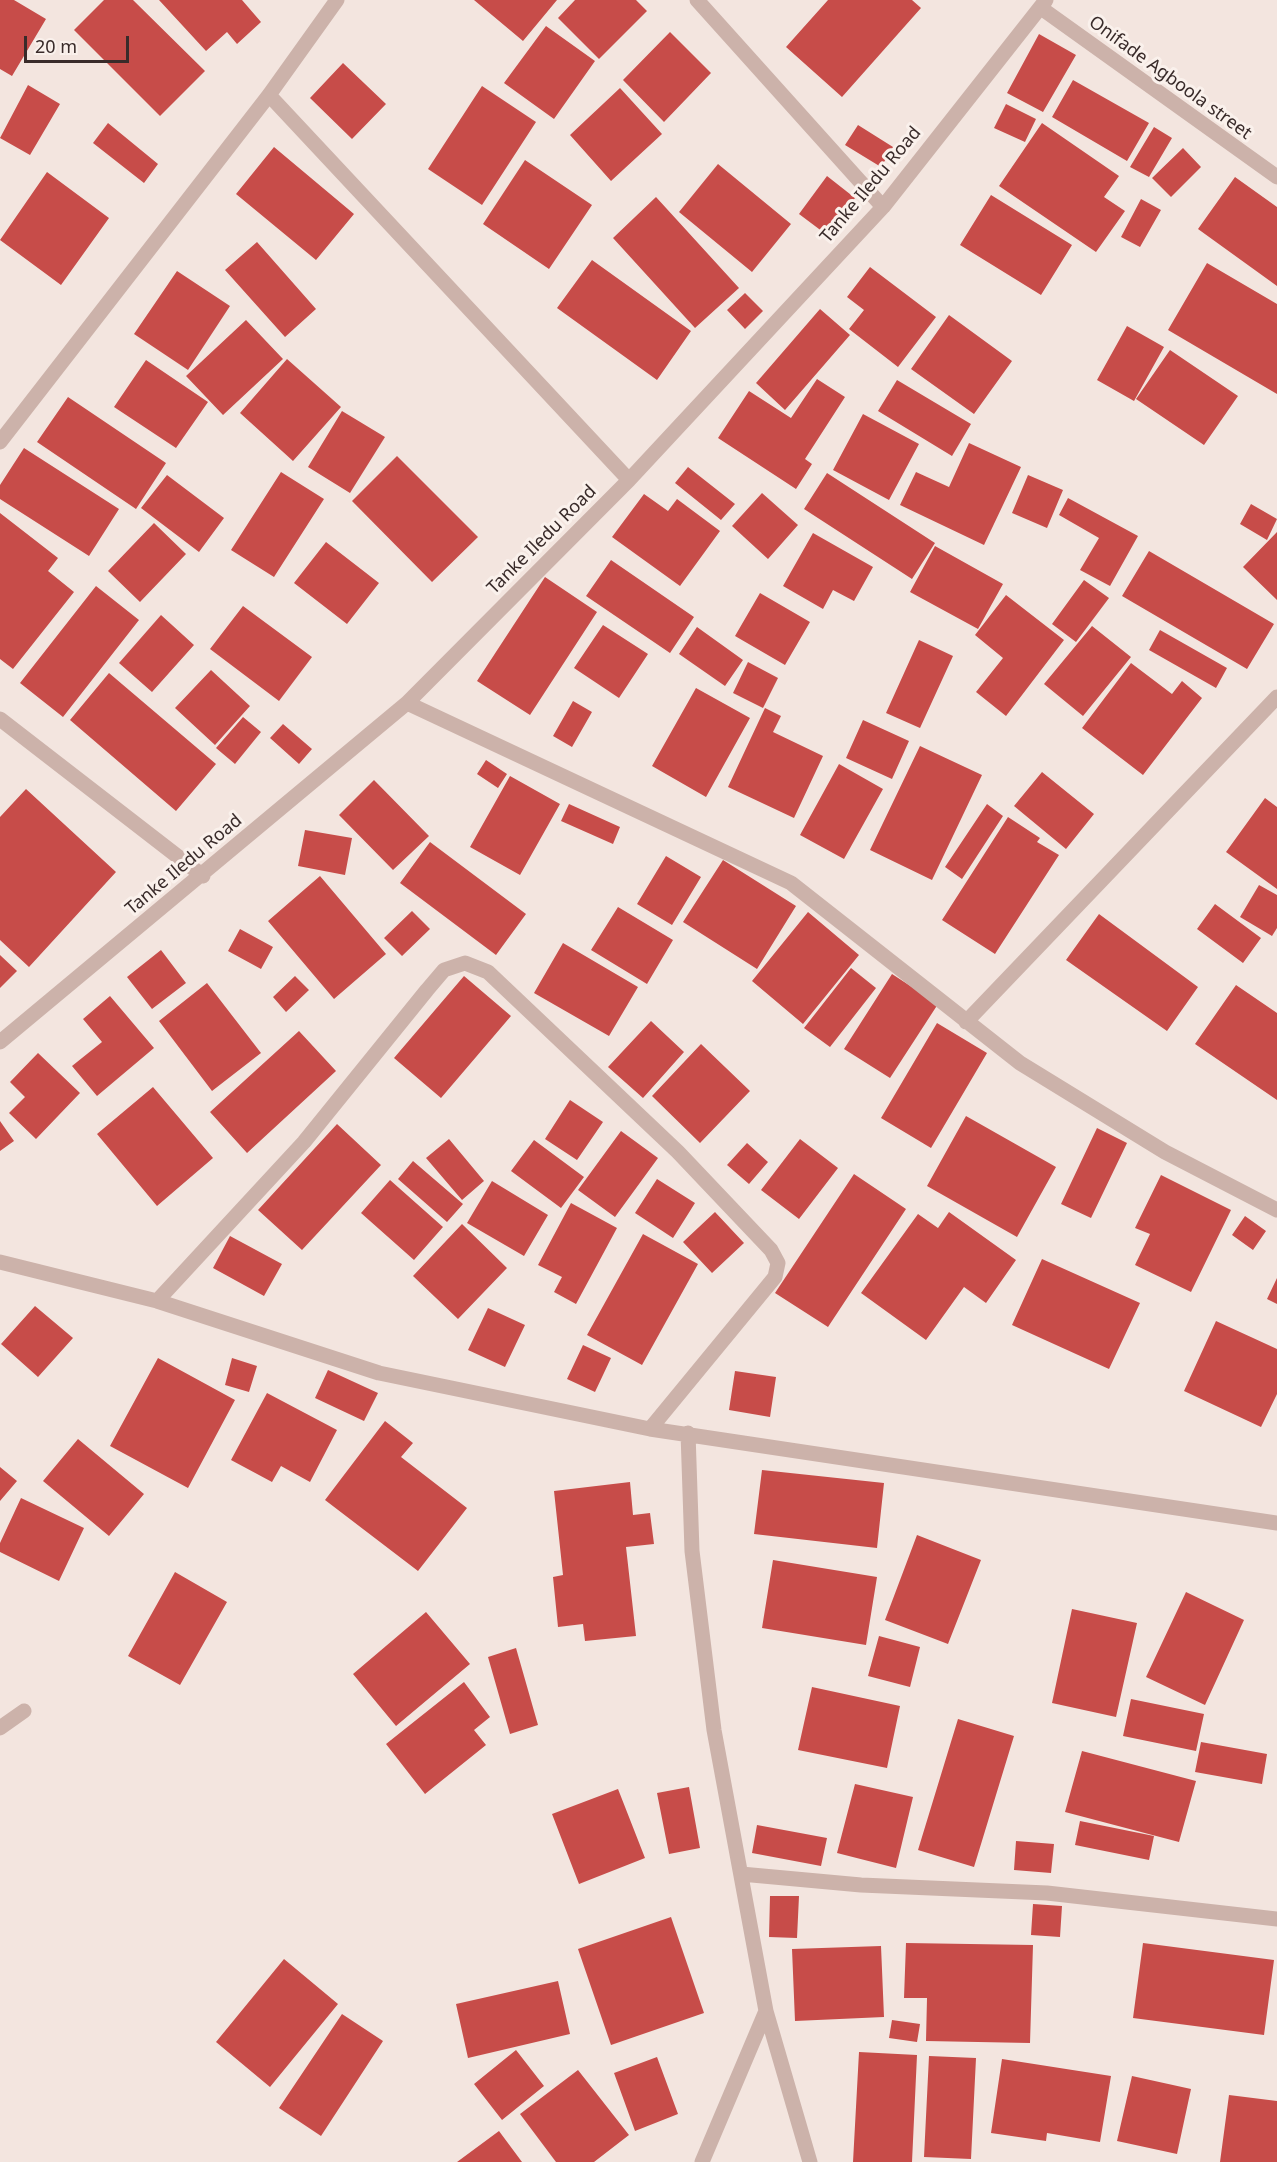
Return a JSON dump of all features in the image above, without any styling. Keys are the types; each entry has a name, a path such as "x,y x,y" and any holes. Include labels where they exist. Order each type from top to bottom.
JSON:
{"street":[{"path":"0,442 269,95 337,0"},
{"path":"697,0 883,207"},
{"name":"Tanke Iledu Road","path":"0,1042 407,703 629,480 883,207 1043,4"},
{"name":"Onifade Agboola street","path":"1043,4 1251,161 1277,177"},
{"path":"269,95 629,480"},
{"path":"966,1022 1277,696"},
{"path":"407,703 790,883 1020,1063 1155,1146 1277,1210"},
{"path":"0,719 202,876"},
{"path":"157,1301 304,1142 444,970 465,963 488,972 678,1152 771,1250 778,1263 775,1278 650,1429"},
{"path":"0,1262 157,1301 380,1373 650,1429 1277,1523"},
{"path":"688,1433 692,1551 714,1730 766,2011 810,2162"},
{"path":"0,1728 24,1711"},
{"path":"741,1874 861,1885 1047,1893 1277,1919"},
{"path":"702,2162 766,2011"}],"building":[{"path":"0,0 14,0 46,19 12,76 0,69"},
{"path":"104,0 133,0 205,71 160,116 74,30"},
{"path":"159,0 242,0 261,22 237,44 227,32 206,51"},
{"path":"474,0 557,0 523,41"},
{"path":"575,0 636,0 647,11 599,59 558,18"},
{"path":"828,0 912,0 921,8 842,97 786,47"},
{"path":"546,26 595,61 554,119 504,83"},
{"path":"670,32 711,73 664,122 623,80"},
{"path":"1039,34 1076,55 1043,112 1007,93"},
{"path":"343,63 386,104 352,139 310,98"},
{"path":"1073,80 1149,123 1127,161 1052,117"},
{"path":"28,85 60,104 30,155 0,138"},
{"path":"482,86 536,122 482,205 428,169"},
{"path":"620,88 662,134 611,181 570,135"},
{"path":"1006,104 1036,119 1025,142 994,128"},
{"path":"108,123 158,164 144,183 93,143"},
{"path":"1042,123 1119,176 1104,197 1125,211 1096,252 999,186"},
{"path":"858,125 893,147 881,167 845,145"},
{"path":"1154,127 1172,138 1149,177 1130,167"},
{"path":"274,147 354,214 316,260 236,194"},
{"path":"1183,148 1201,167 1171,197 1152,178"},
{"path":"525,160 592,205 549,269 483,224"},
{"path":"718,164 791,224 752,272 679,212"},
{"path":"47,172 109,218 61,285 0,240"},
{"path":"827,176 855,198 827,235 799,214"},
{"path":"1235,177 1277,207 1277,286 1198,229"},
{"path":"991,195 1072,245 1041,295 960,245"},
{"path":"656,197 739,288 695,328 613,238"},
{"path":"1141,199 1161,210 1140,247 1121,237"},
{"path":"257,242 316,309 285,337 225,270"},
{"path":"592,260 691,331 657,380 557,308"},
{"path":"1207,263 1277,304 1277,394 1168,330"},
{"path":"870,267 936,317 898,367 849,329 864,310 847,297"},
{"path":"177,271 230,306 188,370 134,334"},
{"path":"745,293 763,311 745,329 727,310"},
{"path":"820,309 850,335 785,410 756,383"},
{"path":"949,315 1012,361 974,414 911,369"},
{"path":"246,320 283,359 223,415 186,376"},
{"path":"1127,326 1164,347 1134,401 1097,380"},
{"path":"1170,350 1238,396 1204,445 1136,399"},
{"path":"287,359 341,407 293,461 240,413"},
{"path":"146,360 208,402 176,448 114,407"},
{"path":"817,379 845,397 805,459 812,464 796,489 718,438 749,391 791,418"},
{"path":"897,380 971,424 952,456 878,411"},
{"path":"68,397 166,463 136,509 37,442"},
{"path":"342,411 385,437 350,493 308,467"},
{"path":"863,414 919,444 889,500 833,470"},
{"path":"969,443 1021,467 984,545 900,505 916,472 949,487"},
{"path":"24,448 119,509 89,556 0,499 0,485"},
{"path":"397,456 478,537 432,582 352,501"},
{"path":"688,467 735,504 721,520 675,483"},
{"path":"281,472 324,499 274,577 231,550"},
{"path":"827,473 935,543 912,579 804,509"},
{"path":"167,475 224,518 199,552 141,508"},
{"path":"1028,475 1063,490 1047,528 1012,513"},
{"path":"762,493 798,525 768,559 732,526"},
{"path":"644,494 668,511 677,499 720,531 680,586 612,537"},
{"path":"1068,498 1138,536 1110,586 1080,570 1099,538 1059,515"},
{"path":"1251,504 1277,519 1267,540 1240,524"},
{"path":"0,513 58,558 48,571 74,592 13,669 0,659"},
{"path":"154,523 186,554 140,602 108,571"},
{"path":"1277,532 1277,600 1243,567"},
{"path":"813,533 873,567 854,601 833,590 823,609 783,586"},
{"path":"326,542 379,583 347,624 294,583"},
{"path":"935,546 1003,584 978,629 910,592"},
{"path":"1149,551 1274,624 1247,669 1122,596"},
{"path":"611,560 694,617 670,653 586,596"},
{"path":"545,577 597,612 530,715 477,681"},
{"path":"1084,580 1109,598 1076,642 1052,624"},
{"path":"96,586 139,620 63,717 20,683"},
{"path":"760,593 810,622 785,665 735,636"},
{"path":"1006,595 1064,640 1006,716 976,692 1003,658 975,635"},
{"path":"243,606 312,657 279,701 210,649"},
{"path":"161,615 194,645 152,692 119,663"},
{"path":"603,625 648,654 619,698 574,668"},
{"path":"1092,626 1131,657 1083,716 1044,684"},
{"path":"697,627 743,660 725,686 679,654"},
{"path":"1160,630 1227,668 1216,688 1149,650"},
{"path":"919,640 953,656 920,728 886,713"},
{"path":"748,662 778,678 763,708 733,693"},
{"path":"1131,663 1172,694 1182,681 1202,698 1143,775 1082,728"},
{"path":"211,670 250,706 215,745 175,708"},
{"path":"109,673 216,764 176,811 70,720"},
{"path":"696,688 750,718 706,797 652,766"},
{"path":"573,701 592,712 572,747 553,736"},
{"path":"765,708 781,716 773,732 823,756 794,818 728,787"},
{"path":"243,717 261,732 235,764 216,748"},
{"path":"863,720 909,741 892,779 846,758"},
{"path":"283,724 312,749 299,764 270,738"},
{"path":"920,746 982,775 932,880 870,850"},
{"path":"486,760 507,774 498,788 477,774"},
{"path":"839,764 883,789 844,859 800,835"},
{"path":"1042,772 1094,814 1066,849 1014,806"},
{"path":"510,776 560,804 520,875 470,847"},
{"path":"374,780 429,836 393,870 339,815"},
{"path":"26,789 116,872 29,967 0,940 0,817"},
{"path":"1265,798 1277,807 1277,889 1226,852"},
{"path":"569,804 620,827 613,844 561,821"},
{"path":"987,804 1003,816 962,879 945,867"},
{"path":"1008,817 1040,838 1037,842 1059,855 995,954 942,920"},
{"path":"305,830 352,838 345,875 298,866"},
{"path":"430,842 526,914 496,955 400,883"},
{"path":"666,856 701,877 672,925 637,904"},
{"path":"723,860 796,906 757,969 683,922"},
{"path":"320,876 386,954 334,999 268,921"},
{"path":"1259,885 1277,895 1277,928 1272,936 1240,917"},
{"path":"1215,904 1261,938 1243,963 1197,929"},
{"path":"618,907 673,940 647,984 591,950"},
{"path":"412,911 430,929 402,956 384,938"},
{"path":"808,912 859,955 803,1024 752,981"},
{"path":"1099,914 1198,987 1167,1031 1066,960"},
{"path":"240,929 273,947 261,969 228,951"},
{"path":"563,943 638,987 609,1036 534,993"},
{"path":"161,950 186,983 152,1009 127,977"},
{"path":"0,955 17,971 0,988"},
{"path":"851,968 876,988 830,1047 804,1028"},
{"path":"892,974 938,1004 890,1078 844,1049"},
{"path":"295,976 309,990 286,1012 273,997"},
{"path":"464,976 511,1016 441,1098 394,1058"},
{"path":"207,983 261,1053 212,1091 159,1021"},
{"path":"1236,985 1277,1013 1277,1100 1195,1044"},
{"path":"110,996 154,1048 97,1096 72,1066 102,1042 83,1019"},
{"path":"651,1021 684,1052 643,1098 608,1067"},
{"path":"937,1023 987,1053 931,1148 881,1118"},
{"path":"299,1031 336,1071 247,1153 210,1112"},
{"path":"701,1044 750,1091 700,1143 652,1096"},
{"path":"38,1053 80,1093 36,1139 9,1113 25,1097 10,1082"},
{"path":"153,1087 213,1158 157,1206 97,1134"},
{"path":"570,1100 603,1122 577,1160 545,1139"},
{"path":"966,1116 1056,1167 1017,1237 927,1186"},
{"path":"0,1121 14,1141 0,1151"},
{"path":"337,1124 381,1165 302,1250 258,1210"},
{"path":"1097,1128 1127,1143 1091,1218 1061,1204"},
{"path":"621,1131 658,1158 615,1217 578,1190"},
{"path":"449,1139 484,1181 462,1200 426,1158"},
{"path":"800,1139 838,1168 799,1219 761,1190"},
{"path":"534,1140 584,1177 561,1208 511,1171"},
{"path":"747,1143 768,1162 749,1184 727,1165"},
{"path":"413,1161 463,1204 447,1222 398,1179"},
{"path":"854,1174 906,1209 828,1327 775,1293"},
{"path":"1161,1175 1231,1210 1191,1292 1135,1265 1150,1234 1135,1228"},
{"path":"657,1179 695,1203 673,1238 635,1213"},
{"path":"390,1180 443,1227 414,1260 361,1213"},
{"path":"492,1181 548,1215 524,1256 467,1223"},
{"path":"571,1203 617,1228 576,1304 554,1292 562,1277 538,1265"},
{"path":"715,1212 744,1243 712,1273 683,1242"},
{"path":"949,1212 1016,1260 986,1303 964,1287 926,1340 861,1293 918,1214 938,1228"},
{"path":"1245,1216 1266,1231 1253,1250 1232,1235"},
{"path":"462,1224 507,1268 458,1319 413,1276"},
{"path":"643,1234 698,1264 642,1365 587,1335"},
{"path":"230,1236 282,1264 264,1296 213,1268"},
{"path":"1042,1259 1140,1303 1109,1369 1012,1325"},
{"path":"1277,1278 1277,1304 1267,1299"},
{"path":"35,1306 73,1338 38,1377 1,1344"},
{"path":"488,1308 525,1325 505,1367 468,1350"},
{"path":"1216,1321 1277,1349 1277,1394 1261,1427 1184,1391"},
{"path":"583,1345 611,1358 595,1392 567,1379"},
{"path":"158,1358 235,1400 188,1488 110,1446"},
{"path":"232,1358 257,1366 249,1392 225,1385"},
{"path":"328,1370 378,1393 364,1421 315,1398"},
{"path":"735,1371 776,1377 770,1417 729,1410"},
{"path":"267,1393 337,1430 310,1482 281,1466 272,1482 231,1460"},
{"path":"385,1421 413,1443 401,1457 467,1508 418,1571 325,1500"},
{"path":"78,1439 144,1494 109,1536 43,1481"},
{"path":"0,1467 17,1481 0,1501"},
{"path":"762,1470 884,1483 877,1548 754,1534"},
{"path":"630,1482 633,1515 650,1513 654,1544 626,1547 636,1636 585,1641 583,1624 558,1627 553,1577 563,1575 554,1491"},
{"path":"21,1498 84,1528 59,1581 0,1552 0,1543"},
{"path":"917,1535 981,1560 948,1644 885,1620"},
{"path":"773,1560 877,1577 866,1645 762,1628"},
{"path":"175,1572 227,1602 180,1685 128,1656"},
{"path":"1186,1592 1244,1620 1205,1705 1146,1677"},
{"path":"1072,1609 1137,1623 1116,1717 1052,1703"},
{"path":"426,1612 470,1664 396,1726 353,1674"},
{"path":"879,1636 920,1647 910,1687 868,1676"},
{"path":"516,1648 538,1725 510,1734 488,1657"},
{"path":"464,1682 490,1717 474,1730 486,1745 425,1794 386,1744"},
{"path":"812,1687 900,1706 887,1768 798,1750"},
{"path":"1131,1699 1204,1714 1196,1751 1123,1736"},
{"path":"958,1719 1014,1736 974,1867 918,1850"},
{"path":"1201,1742 1267,1754 1262,1784 1195,1772"},
{"path":"1082,1751 1196,1781 1179,1842 1065,1812"},
{"path":"855,1784 913,1797 896,1868 837,1853"},
{"path":"689,1787 700,1848 669,1854 657,1793"},
{"path":"618,1789 645,1858 579,1884 552,1814"},
{"path":"1080,1821 1154,1836 1149,1860 1075,1845"},
{"path":"757,1825 827,1838 821,1866 752,1853"},
{"path":"1016,1841 1054,1844 1051,1873 1014,1870"},
{"path":"770,1896 799,1896 797,1938 769,1937"},
{"path":"1033,1904 1062,1906 1060,1937 1031,1935"},
{"path":"671,1917 704,2013 611,2045 578,1949"},
{"path":"906,1943 1033,1945 1030,2043 926,2041 927,1998 904,1998"},
{"path":"1143,1943 1274,1960 1264,2035 1133,2018"},
{"path":"881,1946 884,2017 795,2021 792,1949"},
{"path":"284,1959 338,2004 270,2087 216,2042"},
{"path":"558,1981 570,2034 468,2058 456,2004"},
{"path":"342,2014 383,2041 321,2136 279,2108"},
{"path":"892,2020 920,2024 917,2042 889,2038"},
{"path":"516,2050 544,2086 502,2120 474,2084"},
{"path":"859,2052 917,2055 912,2162 853,2162"},
{"path":"929,2056 976,2058 971,2159 924,2157"},
{"path":"657,2057 678,2114 635,2131 614,2073"},
{"path":"1002,2059 1111,2076 1100,2142 1047,2133 1046,2141 991,2133"},
{"path":"578,2070 629,2135 594,2162 556,2162 520,2114"},
{"path":"1132,2076 1191,2089 1177,2154 1117,2141"},
{"path":"1229,2095 1277,2101 1277,2162 1220,2162"},
{"path":"499,2131 522,2162 457,2162"}]}
